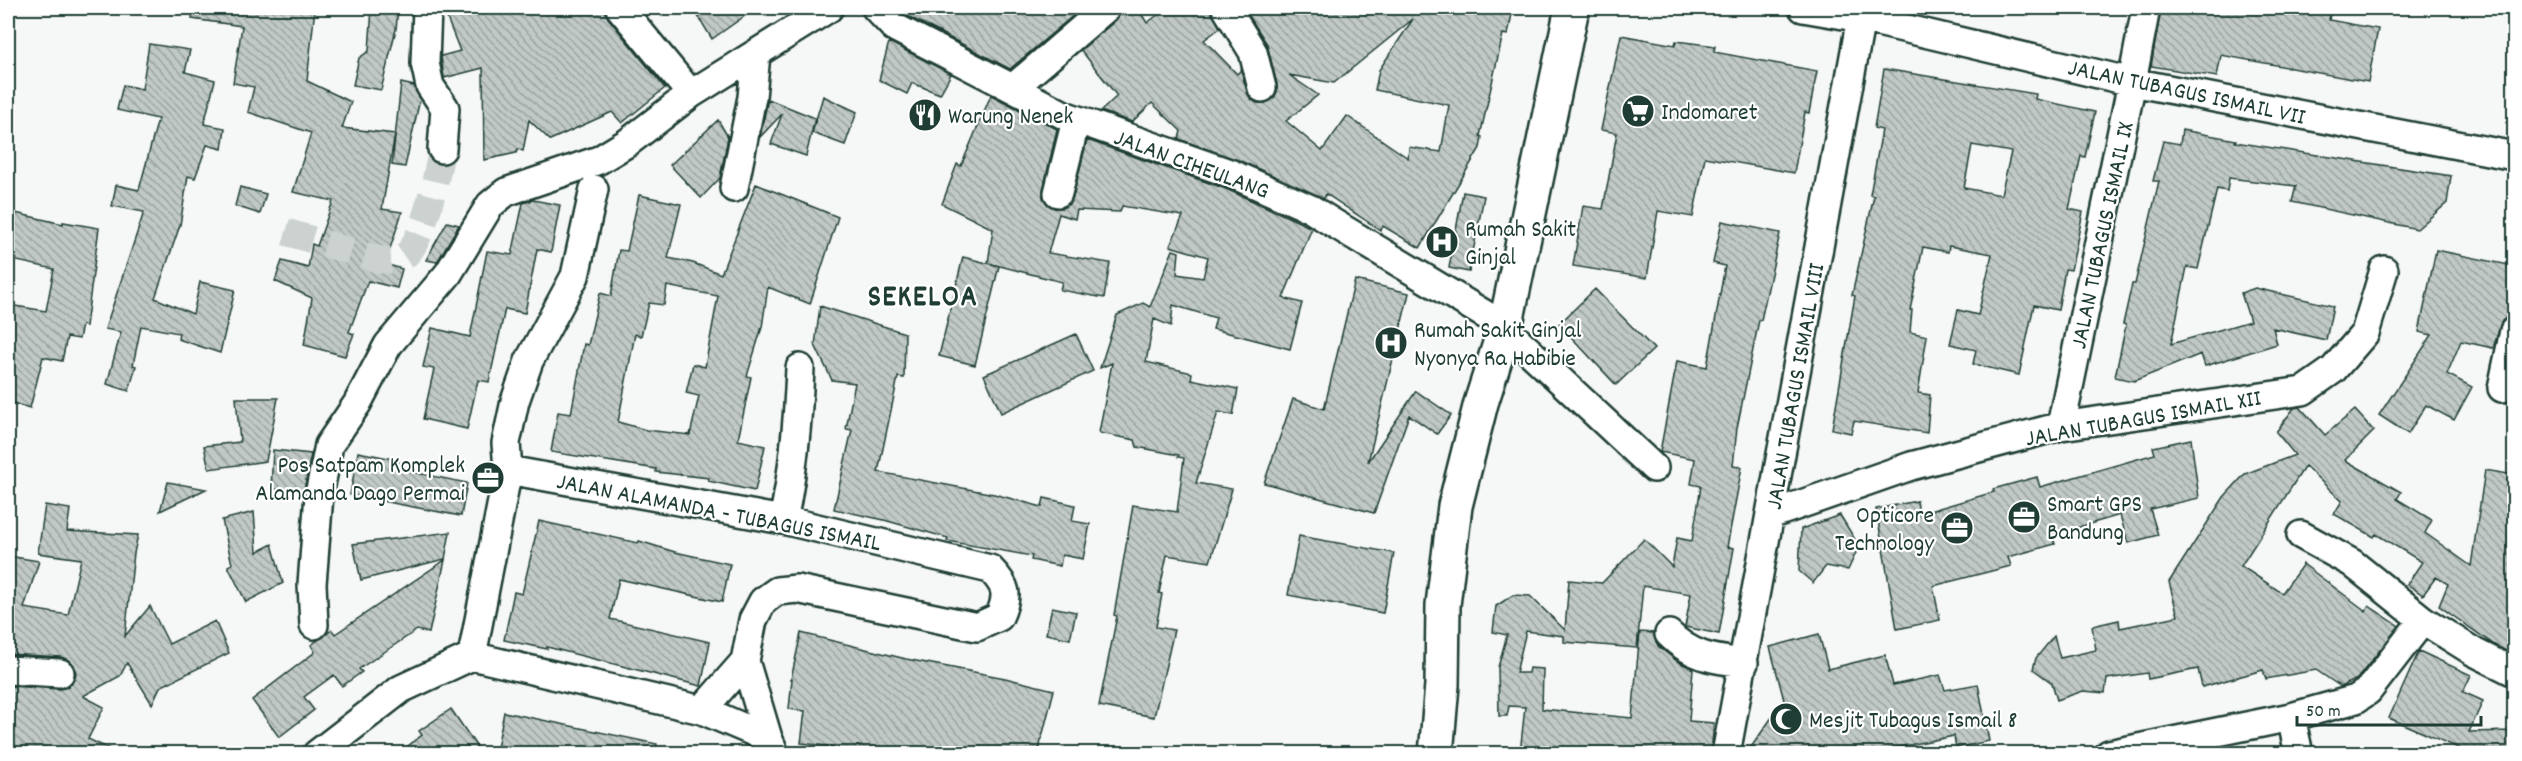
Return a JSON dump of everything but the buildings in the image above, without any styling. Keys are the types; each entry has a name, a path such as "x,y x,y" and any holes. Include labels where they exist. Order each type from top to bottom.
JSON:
{"main road":[{"path":"1436,753 1442,685 1443,605 1455,506 1481,403 1505,328 1572,8"}],"street":[{"path":"427,8 425,63 430,86 445,108 442,149"},
{"path":"620,8 691,94"},
{"path":"314,625 312,584 319,495 329,445 357,404 388,345 448,274 497,197 599,160 627,143 691,94 829,8"},
{"name":"JALAN CIHEULANG","path":"876,8 894,27 1076,120 1232,174 1311,209 1505,328 1654,468"},
{"path":"1013,88 1106,8"},
{"path":"1226,8 1253,52 1262,88"},
{"name":"JALAN TUBAGUS ISMAIL VII","path":"1803,8 1861,18 2133,82 2514,156"},
{"name":"JALAN TUBAGUS ISMAIL IX","path":"2061,426 2133,82 2146,8"},
{"name":"JALAN TUBAGUS ISMAIL VIII","path":"1726,753 1861,18"},
{"path":"735,188 752,98 756,54"},
{"path":"1058,193 1076,120"},
{"path":"317,753 401,689 472,656 508,470 506,443 515,401 530,361 575,276 594,189"},
{"name":"JALAN TUBAGUS ISMAIL XII","path":"1770,515 1911,466 2061,426 2303,391 2333,370 2365,333 2384,270"},
{"path":"2502,388 2514,331"},
{"path":"783,520 790,486 798,420 800,368"},
{"name":"JALAN ALAMANDA - TUBAGUS ISMAIL","path":"508,470 783,520 990,569 1003,581 1007,601 999,617 977,627 797,590 777,591 763,601 753,620 745,661 772,746"},
{"path":"2301,535 2352,563 2423,620 2474,652 2514,672"},
{"path":"2109,753 2291,717 2356,699 2368,690 2423,620"},
{"path":"1669,634 1694,654 1744,663"},
{"name":"JALAN ALAMANDA - TUBAGUS ISMAIL","path":"472,656 702,710 772,746"},
{"path":"702,710 745,661"},
{"path":"8,670 60,673"},
{"path":"2291,717 2299,753"}],"tunnel":[{"path":"286,232 380,260 395,260 403,257 417,239 423,224 442,149"}],"place":[{"name":"Indomaret","path":"1638,111"},
{"name":"Warung Nenek","path":"925,115"},
{"name":"Rumah Sakit Ginjal","path":"1442,242"},
{"name":"Rumah Sakit Ginjal Nyonya Ra Habibie","path":"1391,343"},
{"name":"Pos Satpam Komplek Alamanda Dago Permai","path":"488,478"},
{"name":"Smart GPS Bandung","path":"2024,517"},
{"name":"Opticore Technology","path":"1957,528"},
{"name":"Mesjit Tubagus Ismail 8","path":"1786,719"}],"district":[{"name":"SEKELOA","path":"923,295"}]}
